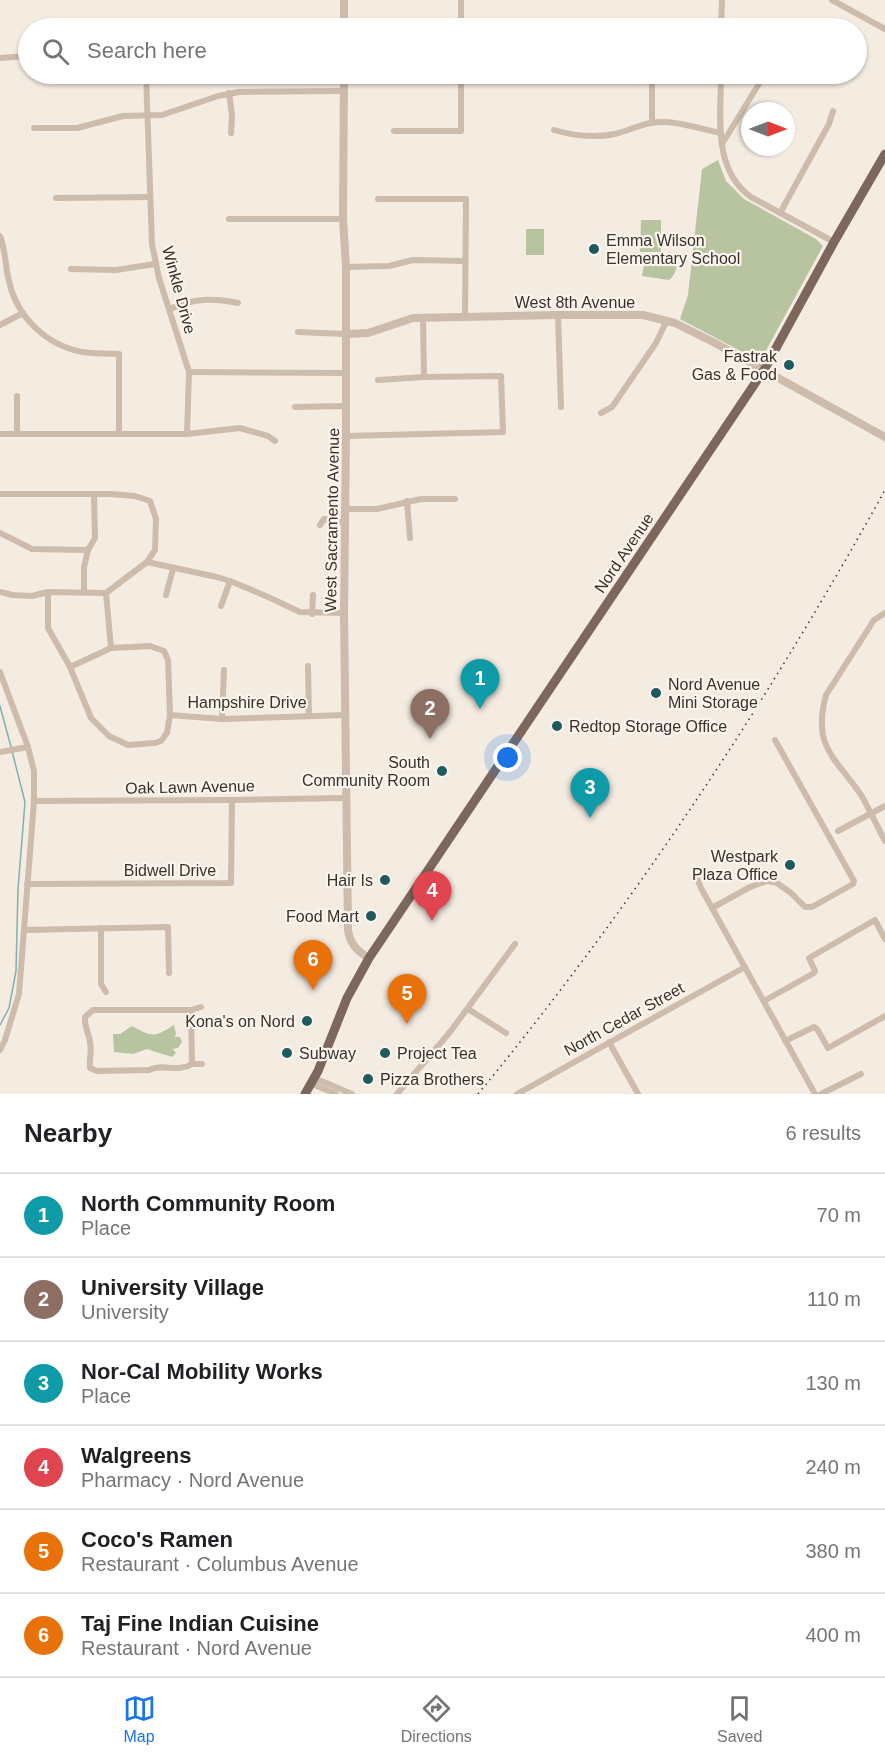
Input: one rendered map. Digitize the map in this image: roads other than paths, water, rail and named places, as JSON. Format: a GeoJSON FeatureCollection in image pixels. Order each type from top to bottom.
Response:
{"type":"FeatureCollection","features":[{"type":"Feature","properties":{"kind":"main road","name":"Nord Avenue"},"geometry":{"type":"LineString","coordinates":[[305,1094],[339,1002],[361,964],[369,958],[764,370],[885,154]]}},
{"type":"Feature","properties":{"kind":"street"},"geometry":{"type":"LineString","coordinates":[[344,0],[344,18]]}},
{"type":"Feature","properties":{"kind":"street"},"geometry":{"type":"LineString","coordinates":[[461,0],[461,18]]}},
{"type":"Feature","properties":{"kind":"street"},"geometry":{"type":"LineString","coordinates":[[722,0],[722,18]]}},
{"type":"Feature","properties":{"kind":"street"},"geometry":{"type":"LineString","coordinates":[[832,0],[865,18]]}},
{"type":"Feature","properties":{"kind":"street"},"geometry":{"type":"LineString","coordinates":[[867,19],[885,29]]}},
{"type":"Feature","properties":{"kind":"street"},"geometry":{"type":"LineString","coordinates":[[0,58],[18,57]]}},
{"type":"Feature","properties":{"kind":"street","name":"Winkle Drive"},"geometry":{"type":"LineString","coordinates":[[146,84],[152,244],[155,264],[189,372],[187,434]]}},
{"type":"Feature","properties":{"kind":"street","name":"West Sacramento Avenue"},"geometry":{"type":"LineString","coordinates":[[344,84],[343,219],[346,267],[344,614],[349,936],[361,954],[369,958]]}},
{"type":"Feature","properties":{"kind":"street"},"geometry":{"type":"LineString","coordinates":[[394,131],[461,131],[461,84]]}},
{"type":"Feature","properties":{"kind":"street"},"geometry":{"type":"LineString","coordinates":[[652,84],[652,123]]}},
{"type":"Feature","properties":{"kind":"street"},"geometry":{"type":"LineString","coordinates":[[721,84],[722,144],[727,168],[739,188],[751,197],[834,242]]}},
{"type":"Feature","properties":{"kind":"street"},"geometry":{"type":"LineString","coordinates":[[722,144],[759,84]]}},
{"type":"Feature","properties":{"kind":"street"},"geometry":{"type":"LineString","coordinates":[[34,128],[77,128],[113,118],[171,113],[229,93],[344,91]]}},
{"type":"Feature","properties":{"kind":"street"},"geometry":{"type":"LineString","coordinates":[[229,93],[231,133]]}},
{"type":"Feature","properties":{"kind":"street"},"geometry":{"type":"LineString","coordinates":[[780,213],[829,124],[833,111]]}},
{"type":"Feature","properties":{"kind":"street"},"geometry":{"type":"LineString","coordinates":[[554,130],[572,135],[614,134],[652,123],[673,123],[721,134]]}},
{"type":"Feature","properties":{"kind":"street"},"geometry":{"type":"LineString","coordinates":[[56,198],[150,197]]}},
{"type":"Feature","properties":{"kind":"street"},"geometry":{"type":"LineString","coordinates":[[378,199],[466,199],[465,316]]}},
{"type":"Feature","properties":{"kind":"street"},"geometry":{"type":"LineString","coordinates":[[229,219],[343,219]]}},
{"type":"Feature","properties":{"kind":"street"},"geometry":{"type":"LineString","coordinates":[[0,236],[11,289],[23,313],[37,329],[58,344],[83,352],[119,354],[119,433]]}},
{"type":"Feature","properties":{"kind":"street"},"geometry":{"type":"LineString","coordinates":[[346,267],[390,266],[413,260],[465,261]]}},
{"type":"Feature","properties":{"kind":"street"},"geometry":{"type":"LineString","coordinates":[[70,269],[116,270],[155,264]]}},
{"type":"Feature","properties":{"kind":"street"},"geometry":{"type":"LineString","coordinates":[[170,309],[184,302],[200,300],[238,303]]}},
{"type":"Feature","properties":{"kind":"street"},"geometry":{"type":"LineString","coordinates":[[0,325],[23,313]]}},
{"type":"Feature","properties":{"kind":"street"},"geometry":{"type":"LineString","coordinates":[[558,315],[561,407]]}},
{"type":"Feature","properties":{"kind":"street","name":"West 8th Avenue"},"geometry":{"type":"LineString","coordinates":[[345,334],[368,333],[413,318],[643,315],[667,320],[715,343],[885,437]]}},
{"type":"Feature","properties":{"kind":"street"},"geometry":{"type":"LineString","coordinates":[[423,318],[424,377]]}},
{"type":"Feature","properties":{"kind":"street"},"geometry":{"type":"LineString","coordinates":[[601,413],[612,407],[656,343],[667,320]]}},
{"type":"Feature","properties":{"kind":"street"},"geometry":{"type":"LineString","coordinates":[[298,332],[345,334]]}},
{"type":"Feature","properties":{"kind":"street"},"geometry":{"type":"LineString","coordinates":[[189,372],[346,373]]}},
{"type":"Feature","properties":{"kind":"street"},"geometry":{"type":"LineString","coordinates":[[346,436],[503,432],[501,376],[378,380]]}},
{"type":"Feature","properties":{"kind":"street"},"geometry":{"type":"LineString","coordinates":[[17,396],[17,434]]}},
{"type":"Feature","properties":{"kind":"street"},"geometry":{"type":"LineString","coordinates":[[295,407],[346,406]]}},
{"type":"Feature","properties":{"kind":"street"},"geometry":{"type":"LineString","coordinates":[[0,434],[187,434],[240,428],[268,436],[275,441]]}},
{"type":"Feature","properties":{"kind":"street"},"geometry":{"type":"LineString","coordinates":[[0,494],[135,496],[150,501],[156,519],[155,550],[147,562],[106,593],[48,592],[32,596],[12,596],[0,592]]}},
{"type":"Feature","properties":{"kind":"street"},"geometry":{"type":"LineString","coordinates":[[84,592],[84,567],[94,538],[94,495]]}},
{"type":"Feature","properties":{"kind":"street"},"geometry":{"type":"LineString","coordinates":[[346,509],[377,509],[421,499],[455,499]]}},
{"type":"Feature","properties":{"kind":"street"},"geometry":{"type":"LineString","coordinates":[[407,501],[410,538]]}},
{"type":"Feature","properties":{"kind":"street"},"geometry":{"type":"LineString","coordinates":[[320,525],[324,519],[346,523]]}},
{"type":"Feature","properties":{"kind":"street"},"geometry":{"type":"LineString","coordinates":[[0,533],[32,549],[88,550]]}},
{"type":"Feature","properties":{"kind":"street"},"geometry":{"type":"LineString","coordinates":[[147,562],[217,576],[300,612],[344,614]]}},
{"type":"Feature","properties":{"kind":"street"},"geometry":{"type":"LineString","coordinates":[[166,595],[173,569]]}},
{"type":"Feature","properties":{"kind":"street"},"geometry":{"type":"LineString","coordinates":[[221,606],[230,581]]}},
{"type":"Feature","properties":{"kind":"street"},"geometry":{"type":"LineString","coordinates":[[48,592],[48,628],[70,667],[91,718],[109,736],[128,745],[161,741],[167,734],[170,715]]}},
{"type":"Feature","properties":{"kind":"street"},"geometry":{"type":"LineString","coordinates":[[106,593],[111,648]]}},
{"type":"Feature","properties":{"kind":"street"},"geometry":{"type":"LineString","coordinates":[[312,614],[313,595]]}},
{"type":"Feature","properties":{"kind":"street"},"geometry":{"type":"LineString","coordinates":[[885,613],[874,620],[854,650],[826,695],[822,709],[822,724],[828,750],[860,795],[885,841]]}},
{"type":"Feature","properties":{"kind":"street","name":"Hampshire Drive"},"geometry":{"type":"LineString","coordinates":[[70,667],[111,648],[150,646],[164,651],[168,660],[170,715],[222,719],[345,715]]}},
{"type":"Feature","properties":{"kind":"street"},"geometry":{"type":"LineString","coordinates":[[308,666],[309,716]]}},
{"type":"Feature","properties":{"kind":"street"},"geometry":{"type":"LineString","coordinates":[[222,719],[224,670]]}},
{"type":"Feature","properties":{"kind":"street"},"geometry":{"type":"LineString","coordinates":[[0,672],[28,747],[34,771],[34,801],[19,994],[0,1050]]}},
{"type":"Feature","properties":{"kind":"street"},"geometry":{"type":"LineString","coordinates":[[712,908],[766,881],[777,883],[807,907],[812,907],[853,884],[854,879],[775,740]]}},
{"type":"Feature","properties":{"kind":"street"},"geometry":{"type":"LineString","coordinates":[[0,752],[28,747]]}},
{"type":"Feature","properties":{"kind":"street","name":"Oak Lawn Avenue"},"geometry":{"type":"LineString","coordinates":[[34,801],[232,801],[347,798]]}},
{"type":"Feature","properties":{"kind":"street","name":"Bidwell Drive"},"geometry":{"type":"LineString","coordinates":[[27,884],[231,883],[232,801]]}},
{"type":"Feature","properties":{"kind":"street"},"geometry":{"type":"LineString","coordinates":[[838,831],[885,806]]}},
{"type":"Feature","properties":{"kind":"street"},"geometry":{"type":"LineString","coordinates":[[697,878],[815,1094]]}},
{"type":"Feature","properties":{"kind":"street"},"geometry":{"type":"LineString","coordinates":[[764,1001],[814,973],[809,958],[875,920],[885,939]]}},
{"type":"Feature","properties":{"kind":"street"},"geometry":{"type":"LineString","coordinates":[[24,930],[168,927],[169,973]]}},
{"type":"Feature","properties":{"kind":"street"},"geometry":{"type":"LineString","coordinates":[[101,928],[101,984],[106,992]]}},
{"type":"Feature","properties":{"kind":"street"},"geometry":{"type":"LineString","coordinates":[[398,1094],[468,1009],[515,944]]}},
{"type":"Feature","properties":{"kind":"street","name":"North Cedar Street"},"geometry":{"type":"LineString","coordinates":[[517,1094],[745,967]]}},
{"type":"Feature","properties":{"kind":"street"},"geometry":{"type":"LineString","coordinates":[[201,1007],[191,1010],[93,1010],[85,1017],[84,1023],[91,1046],[90,1068],[97,1071],[148,1070],[153,1067],[182,1069],[192,1064],[202,1064]]}},
{"type":"Feature","properties":{"kind":"street"},"geometry":{"type":"LineString","coordinates":[[468,1009],[506,1033]]}},
{"type":"Feature","properties":{"kind":"street"},"geometry":{"type":"LineString","coordinates":[[191,1010],[192,1064]]}},
{"type":"Feature","properties":{"kind":"street"},"geometry":{"type":"LineString","coordinates":[[785,1041],[814,1027],[828,1048],[885,1016]]}},
{"type":"Feature","properties":{"kind":"street"},"geometry":{"type":"LineString","coordinates":[[609,1042],[638,1094]]}},
{"type":"Feature","properties":{"kind":"street"},"geometry":{"type":"LineString","coordinates":[[821,1094],[861,1074]]}},
{"type":"Feature","properties":{"kind":"street"},"geometry":{"type":"LineString","coordinates":[[312,1080],[317,1086],[336,1094]]}},
{"type":"Feature","properties":{"kind":"street"},"geometry":{"type":"LineString","coordinates":[[312,1080],[319,1080],[352,1094]]}},
{"type":"Feature","properties":{"kind":"waterway"},"geometry":{"type":"LineString","coordinates":[[0,706],[11,747]]}},
{"type":"Feature","properties":{"kind":"waterway"},"geometry":{"type":"LineString","coordinates":[[0,1025],[9,1008],[16,971],[18,889],[25,802],[12,751]]}},
{"type":"Feature","properties":{"kind":"railway"},"geometry":{"type":"LineString","coordinates":[[478,1094],[590,950],[695,801],[793,648],[885,490]]}},
{"type":"Feature","properties":{"kind":"place","name":"Emma Wilson Elementary School"},"geometry":{"type":"Point","coordinates":[594,249]}},
{"type":"Feature","properties":{"kind":"place","name":"Fastrak Gas & Food"},"geometry":{"type":"Point","coordinates":[789,365]}},
{"type":"Feature","properties":{"kind":"place","name":"Nord Avenue Mini Storage"},"geometry":{"type":"Point","coordinates":[656,693]}},
{"type":"Feature","properties":{"kind":"place","name":"North Community Room"},"geometry":{"type":"Point","coordinates":[480,709]}},
{"type":"Feature","properties":{"kind":"place","name":"Redtop Storage Office"},"geometry":{"type":"Point","coordinates":[557,726]}},
{"type":"Feature","properties":{"kind":"place","name":"University Village"},"geometry":{"type":"Point","coordinates":[430,739]}},
{"type":"Feature","properties":{"kind":"place","name":"South Community Room"},"geometry":{"type":"Point","coordinates":[442,771]}},
{"type":"Feature","properties":{"kind":"place","name":"Nor-Cal Mobility Works"},"geometry":{"type":"Point","coordinates":[590,818]}},
{"type":"Feature","properties":{"kind":"place","name":"Westpark Plaza Office"},"geometry":{"type":"Point","coordinates":[790,865]}},
{"type":"Feature","properties":{"kind":"place","name":"Hair Is"},"geometry":{"type":"Point","coordinates":[385,880]}},
{"type":"Feature","properties":{"kind":"place","name":"Food Mart"},"geometry":{"type":"Point","coordinates":[371,916]}},
{"type":"Feature","properties":{"kind":"place","name":"Walgreens"},"geometry":{"type":"Point","coordinates":[432,921]}},
{"type":"Feature","properties":{"kind":"place","name":"Taj Fine Indian Cuisine"},"geometry":{"type":"Point","coordinates":[313,990]}},
{"type":"Feature","properties":{"kind":"place","name":"Kona's on Nord"},"geometry":{"type":"Point","coordinates":[307,1021]}},
{"type":"Feature","properties":{"kind":"place","name":"Coco's Ramen"},"geometry":{"type":"Point","coordinates":[407,1024]}},
{"type":"Feature","properties":{"kind":"place","name":"Subway"},"geometry":{"type":"Point","coordinates":[287,1053]}},
{"type":"Feature","properties":{"kind":"place","name":"Project Tea"},"geometry":{"type":"Point","coordinates":[385,1053]}},
{"type":"Feature","properties":{"kind":"place","name":"Pizza Brothers"},"geometry":{"type":"Point","coordinates":[368,1079]}}]}
